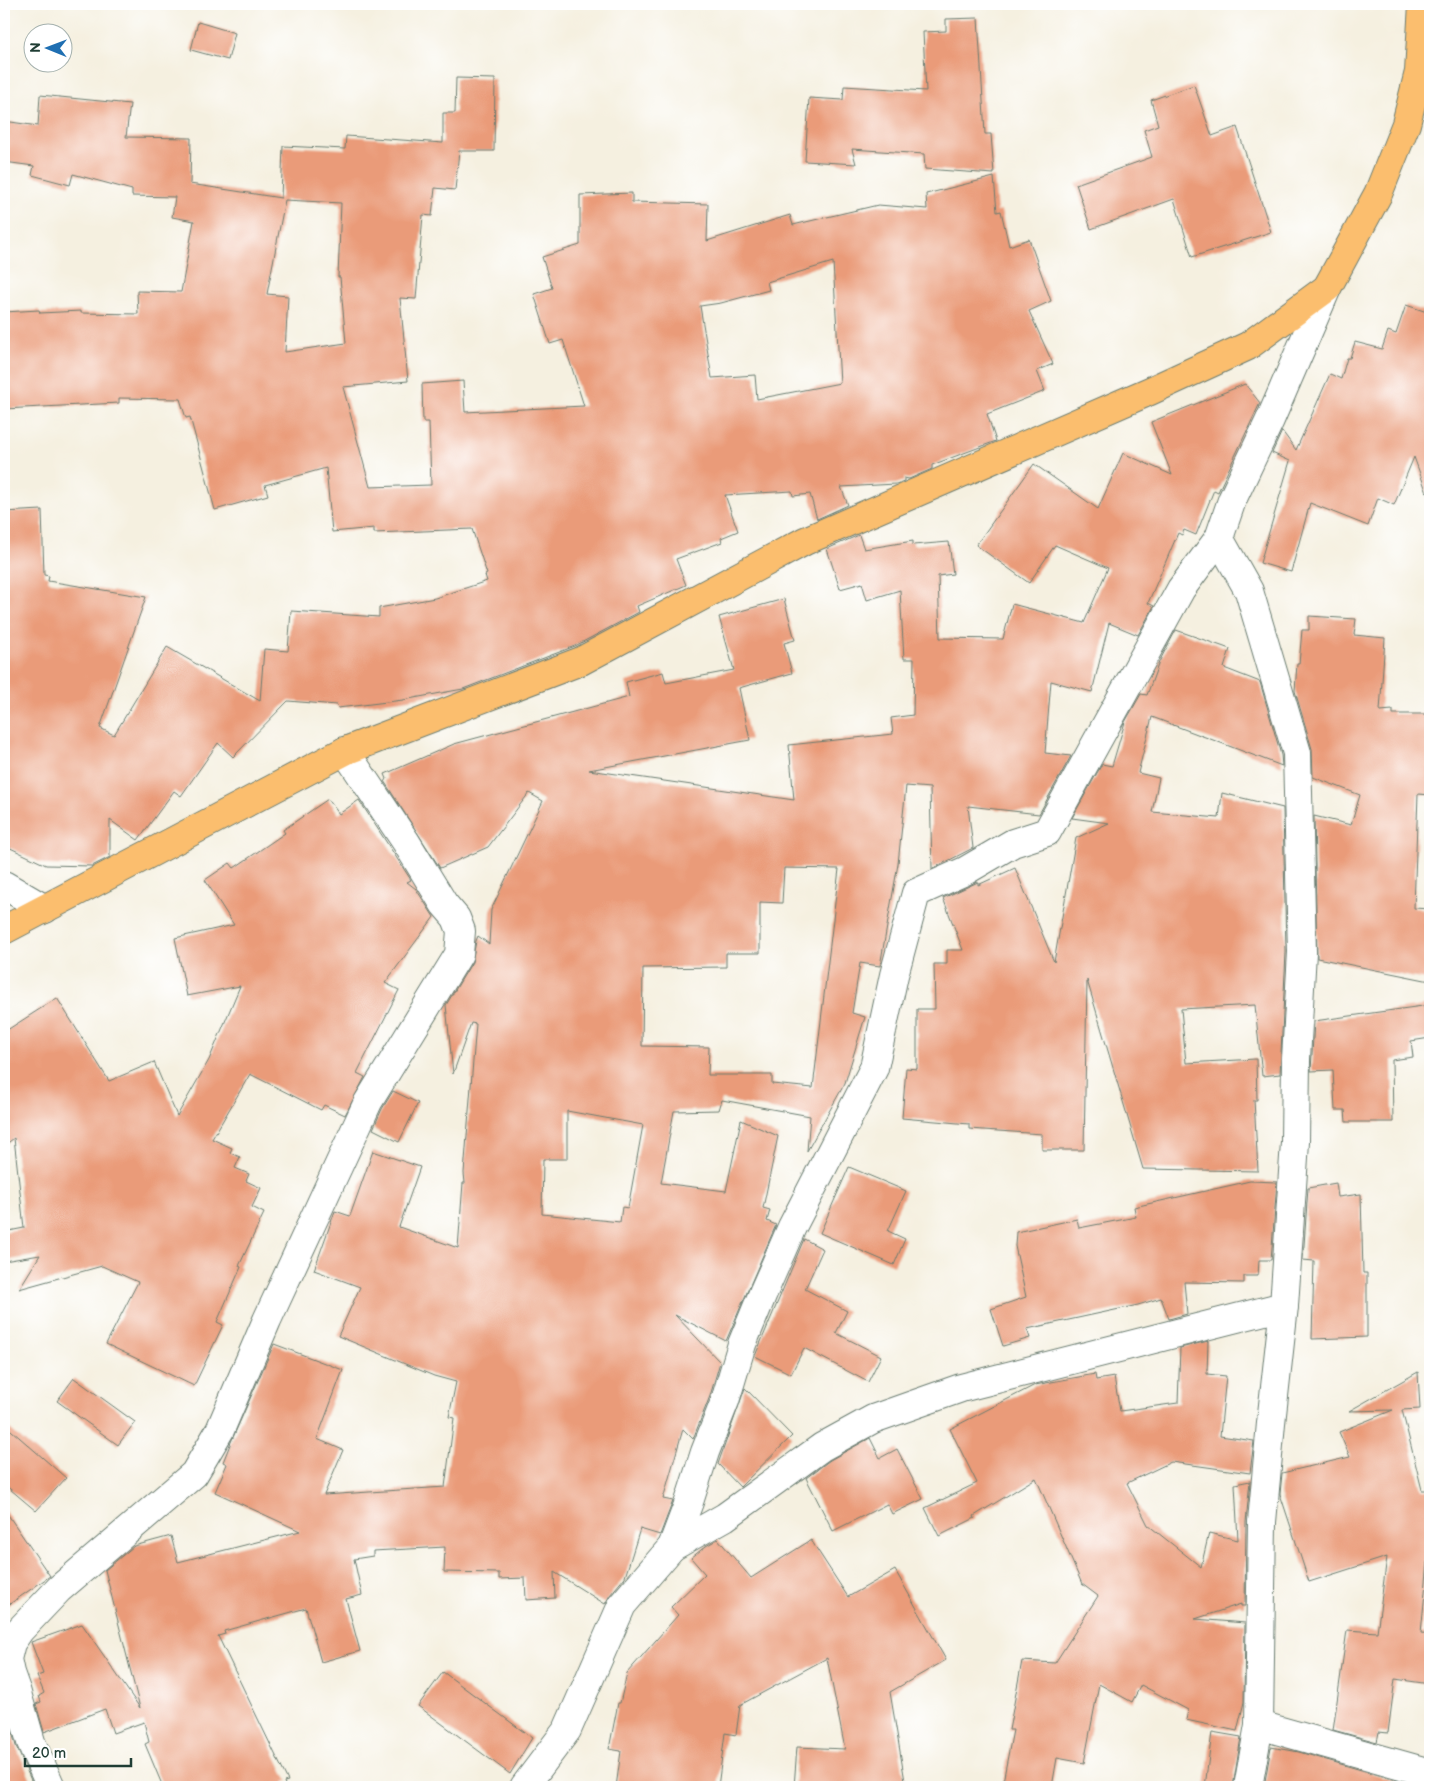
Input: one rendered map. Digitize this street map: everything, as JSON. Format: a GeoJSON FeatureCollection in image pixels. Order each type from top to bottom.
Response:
{"type":"FeatureCollection","features":[{"type":"Feature","properties":{"kind":"main road"},"geometry":{"type":"LineString","coordinates":[[4,930],[345,751],[581,661],[805,541],[1150,391],[1248,346],[1327,288],[1378,194],[1406,124],[1419,72],[1423,4]]}},
{"type":"Feature","properties":{"kind":"street"},"geometry":{"type":"LineString","coordinates":[[672,1547],[725,1401],[742,1344],[763,1293],[792,1227],[874,1068],[896,966],[916,893],[965,871],[1014,843],[1047,832],[1181,589],[1219,538],[1232,500],[1270,420],[1327,288]]}},
{"type":"Feature","properties":{"kind":"street"},"geometry":{"type":"LineString","coordinates":[[1219,538],[1249,591],[1297,753],[1302,952],[1296,1059],[1295,1142],[1284,1306],[1262,1522],[1259,1725],[1248,1787]]}},
{"type":"Feature","properties":{"kind":"street"},"geometry":{"type":"LineString","coordinates":[[51,1787],[31,1742],[10,1673],[7,1659],[11,1644],[20,1630],[59,1589],[194,1474],[220,1430],[267,1320],[368,1102],[459,954],[461,931],[456,918],[444,904],[406,842],[345,751]]}},
{"type":"Feature","properties":{"kind":"street"},"geometry":{"type":"LineString","coordinates":[[4,885],[45,909]]}},
{"type":"Feature","properties":{"kind":"street"},"geometry":{"type":"LineString","coordinates":[[524,1787],[567,1730],[622,1605],[672,1547],[725,1517],[822,1447],[873,1419],[961,1388],[1284,1306]]}},
{"type":"Feature","properties":{"kind":"street"},"geometry":{"type":"LineString","coordinates":[[1259,1725],[1430,1773]]}},
{"type":"Feature","properties":{"kind":"building"},"geometry":{"type":"Polygon","coordinates":[[[978,18],[985,134],[991,134],[994,174],[925,169],[924,154],[852,149],[856,164],[805,161],[809,98],[843,100],[844,86],[926,91],[923,32],[946,31],[946,19],[978,18]]]}},
{"type":"Feature","properties":{"kind":"building"},"geometry":{"type":"Polygon","coordinates":[[[198,22],[235,33],[228,60],[191,50],[198,22]]]}},
{"type":"Feature","properties":{"kind":"building"},"geometry":{"type":"Polygon","coordinates":[[[456,78],[495,79],[494,151],[459,151],[455,190],[435,188],[432,216],[423,215],[416,299],[400,298],[408,381],[343,387],[370,487],[431,485],[429,422],[423,422],[422,384],[463,381],[465,412],[584,406],[563,340],[550,344],[534,294],[552,288],[542,257],[580,245],[580,195],[632,193],[632,202],[708,204],[707,241],[790,215],[793,225],[878,205],[927,209],[926,194],[994,177],[997,212],[1001,211],[1009,246],[1029,239],[1051,301],[1029,311],[1053,364],[1037,371],[1045,391],[987,414],[996,441],[932,465],[932,469],[909,479],[904,478],[904,481],[896,484],[841,487],[848,505],[817,519],[810,494],[793,496],[792,491],[725,495],[738,531],[721,538],[722,542],[676,559],[686,585],[637,606],[639,612],[575,646],[463,689],[403,700],[338,708],[337,705],[288,701],[233,757],[218,743],[181,796],[174,791],[138,840],[110,820],[110,857],[92,866],[46,865],[4,845],[4,512],[42,510],[44,575],[49,576],[48,581],[146,597],[100,728],[114,735],[167,647],[260,701],[264,649],[288,651],[291,611],[379,617],[379,608],[435,598],[487,581],[485,575],[487,574],[472,529],[374,533],[374,528],[332,532],[326,468],[265,485],[268,495],[215,510],[190,417],[186,418],[180,399],[119,398],[119,403],[4,409],[4,312],[39,310],[40,313],[81,311],[81,313],[138,314],[137,291],[181,292],[194,221],[172,217],[175,197],[132,196],[132,190],[73,174],[70,185],[32,175],[34,166],[4,162],[4,121],[38,126],[40,95],[130,104],[126,137],[191,138],[190,184],[281,198],[283,146],[345,149],[346,136],[443,143],[443,113],[455,113],[456,78]],[[285,200],[267,294],[288,296],[285,352],[346,343],[340,277],[338,277],[341,203],[285,200]],[[833,262],[767,282],[769,290],[721,303],[700,306],[712,378],[755,375],[757,399],[840,383],[833,262]]]}},
{"type":"Feature","properties":{"kind":"building"},"geometry":{"type":"Polygon","coordinates":[[[1194,85],[1212,136],[1237,127],[1271,232],[1192,257],[1174,199],[1091,229],[1076,184],[1152,157],[1144,130],[1158,125],[1151,100],[1194,85]]]}},
{"type":"Feature","properties":{"kind":"building"},"geometry":{"type":"Polygon","coordinates":[[[1406,305],[1430,313],[1430,493],[1427,493],[1414,457],[1394,505],[1378,498],[1368,526],[1310,503],[1291,572],[1260,563],[1290,461],[1272,453],[1282,431],[1296,450],[1330,374],[1341,379],[1347,358],[1350,358],[1355,342],[1382,349],[1388,331],[1396,334],[1406,305]]]}},
{"type":"Feature","properties":{"kind":"building"},"geometry":{"type":"Polygon","coordinates":[[[1245,384],[1260,403],[1218,492],[1214,490],[1196,535],[1184,530],[1182,535],[1178,533],[1148,603],[1154,606],[1138,635],[1109,623],[1092,692],[1051,681],[1045,753],[1071,756],[1039,814],[968,806],[973,848],[932,869],[930,788],[906,786],[898,864],[880,966],[860,963],[852,1013],[865,1017],[845,1083],[807,1151],[810,1116],[722,1100],[719,1110],[674,1111],[661,1183],[726,1191],[741,1120],[778,1136],[763,1208],[770,1210],[767,1221],[776,1225],[726,1341],[675,1315],[720,1362],[710,1396],[693,1439],[683,1429],[663,1499],[673,1501],[660,1535],[640,1529],[625,1577],[605,1604],[554,1572],[555,1598],[526,1600],[525,1578],[499,1579],[499,1573],[444,1572],[445,1547],[373,1551],[373,1556],[354,1559],[362,1595],[346,1599],[360,1651],[321,1662],[306,1608],[224,1631],[225,1634],[218,1636],[288,1781],[284,1782],[286,1787],[163,1787],[145,1744],[149,1742],[144,1722],[113,1733],[105,1709],[44,1732],[36,1704],[41,1702],[39,1696],[44,1693],[37,1676],[43,1674],[31,1642],[82,1624],[140,1708],[105,1570],[134,1546],[171,1536],[178,1562],[300,1531],[215,1492],[227,1464],[223,1462],[274,1344],[343,1370],[317,1439],[343,1450],[324,1495],[445,1487],[454,1418],[449,1417],[456,1382],[434,1376],[338,1336],[360,1287],[314,1270],[335,1211],[350,1216],[373,1151],[420,1167],[399,1227],[458,1248],[463,1183],[465,1183],[464,1173],[476,1024],[471,1023],[453,1074],[446,1005],[472,962],[478,936],[489,944],[491,910],[543,801],[529,793],[488,847],[440,868],[384,781],[387,779],[385,774],[454,744],[629,697],[626,682],[663,672],[666,683],[734,670],[719,617],[784,599],[795,640],[784,643],[792,673],[739,688],[750,740],[589,770],[794,800],[789,745],[893,734],[891,718],[913,715],[914,659],[904,659],[900,590],[867,600],[862,583],[840,589],[827,549],[859,535],[864,549],[913,541],[913,545],[949,542],[953,574],[938,576],[940,638],[1003,639],[1012,604],[1084,623],[1108,568],[1055,545],[1029,583],[976,545],[1034,464],[1098,509],[1123,453],[1172,475],[1151,422],[1245,384]],[[784,868],[782,903],[760,902],[760,953],[726,953],[726,967],[643,968],[642,1046],[709,1047],[708,1075],[772,1075],[772,1084],[813,1088],[839,869],[784,868]],[[567,1111],[567,1159],[543,1159],[542,1214],[620,1222],[622,1207],[628,1208],[643,1125],[567,1111]]]}},
{"type":"Feature","properties":{"kind":"building"},"geometry":{"type":"Polygon","coordinates":[[[1309,616],[1356,619],[1354,635],[1385,638],[1380,711],[1393,710],[1393,714],[1430,714],[1430,795],[1418,794],[1414,908],[1430,909],[1430,981],[1317,958],[1314,816],[1351,825],[1360,795],[1313,777],[1312,749],[1295,691],[1302,630],[1309,630],[1309,616]]]}},
{"type":"Feature","properties":{"kind":"building"},"geometry":{"type":"Polygon","coordinates":[[[1176,630],[1230,649],[1224,668],[1260,682],[1281,755],[1282,766],[1152,717],[1138,773],[1159,778],[1152,812],[1219,818],[1222,793],[1283,808],[1286,952],[1280,1074],[1262,1076],[1255,1005],[1181,1009],[1186,1063],[1256,1059],[1257,1100],[1254,1100],[1258,1171],[1143,1169],[1087,980],[1084,1150],[1042,1150],[1042,1134],[969,1129],[969,1124],[902,1118],[906,1068],[917,1069],[917,1009],[935,1009],[934,964],[947,964],[947,950],[963,950],[943,898],[1015,868],[1054,962],[1076,838],[1109,823],[1072,818],[1102,764],[1112,766],[1125,722],[1141,694],[1147,695],[1159,662],[1176,630]]]}},
{"type":"Feature","properties":{"kind":"building"},"geometry":{"type":"Polygon","coordinates":[[[328,799],[339,814],[359,800],[411,880],[407,882],[416,889],[434,917],[385,983],[399,990],[357,1073],[365,1077],[345,1115],[324,1105],[321,1110],[250,1074],[212,1139],[232,1148],[230,1153],[240,1157],[235,1168],[249,1174],[246,1181],[261,1188],[252,1207],[264,1213],[239,1266],[241,1267],[217,1322],[223,1325],[194,1386],[106,1344],[138,1282],[102,1266],[19,1289],[40,1255],[4,1261],[4,1232],[24,1228],[14,1138],[4,1146],[4,1032],[57,998],[109,1081],[154,1062],[177,1116],[209,1060],[240,986],[187,996],[175,938],[234,925],[205,880],[230,863],[234,868],[285,833],[283,830],[328,799]]]}},
{"type":"Feature","properties":{"kind":"building"},"geometry":{"type":"Polygon","coordinates":[[[1430,1005],[1430,1038],[1411,1041],[1413,1057],[1392,1060],[1393,1122],[1346,1122],[1345,1110],[1335,1110],[1333,1070],[1311,1071],[1314,1021],[1430,1005]]]}},
{"type":"Feature","properties":{"kind":"building"},"geometry":{"type":"Polygon","coordinates":[[[393,1091],[418,1103],[399,1142],[373,1129],[393,1091]]]}},
{"type":"Feature","properties":{"kind":"building"},"geometry":{"type":"Polygon","coordinates":[[[849,1167],[906,1191],[888,1231],[905,1239],[894,1265],[820,1233],[849,1167]]]}},
{"type":"Feature","properties":{"kind":"building"},"geometry":{"type":"Polygon","coordinates":[[[1250,1181],[1277,1182],[1271,1260],[1259,1260],[1258,1276],[1244,1276],[1244,1283],[1184,1282],[1187,1314],[1169,1319],[1161,1298],[1138,1305],[1027,1329],[1030,1338],[1003,1346],[991,1309],[1026,1297],[1015,1246],[1016,1232],[1077,1219],[1079,1228],[1136,1217],[1134,1207],[1250,1181]]]}},
{"type":"Feature","properties":{"kind":"building"},"geometry":{"type":"Polygon","coordinates":[[[1336,1183],[1338,1197],[1361,1194],[1363,1273],[1367,1273],[1367,1337],[1312,1339],[1314,1261],[1303,1260],[1308,1188],[1336,1183]]]}},
{"type":"Feature","properties":{"kind":"building"},"geometry":{"type":"Polygon","coordinates":[[[804,1239],[823,1249],[805,1289],[847,1311],[836,1333],[881,1356],[868,1382],[804,1348],[791,1374],[755,1356],[804,1239]]]}},
{"type":"Feature","properties":{"kind":"building"},"geometry":{"type":"Polygon","coordinates":[[[1208,1341],[1207,1374],[1226,1376],[1220,1436],[1254,1441],[1250,1473],[1171,1462],[1127,1483],[1148,1525],[1201,1567],[1209,1533],[1238,1540],[1235,1484],[1250,1481],[1246,1522],[1245,1606],[1241,1606],[1241,1604],[1195,1619],[1245,1623],[1244,1702],[1237,1731],[1186,1720],[1188,1710],[1141,1685],[1132,1702],[1099,1684],[1084,1763],[1057,1758],[1052,1787],[1002,1787],[1013,1730],[1009,1730],[1022,1661],[1055,1663],[1098,1596],[1082,1584],[1036,1478],[974,1516],[975,1518],[939,1536],[925,1508],[977,1483],[950,1429],[1035,1385],[1095,1374],[1096,1380],[1114,1377],[1120,1411],[1178,1403],[1180,1348],[1208,1341]]]}},
{"type":"Feature","properties":{"kind":"building"},"geometry":{"type":"Polygon","coordinates":[[[1418,1372],[1420,1409],[1402,1410],[1422,1490],[1430,1490],[1430,1541],[1421,1633],[1430,1634],[1430,1684],[1395,1679],[1388,1733],[1379,1732],[1377,1742],[1333,1730],[1347,1630],[1377,1632],[1387,1557],[1309,1582],[1280,1494],[1282,1473],[1350,1457],[1339,1432],[1393,1410],[1349,1411],[1418,1372]]]}},
{"type":"Feature","properties":{"kind":"building"},"geometry":{"type":"Polygon","coordinates":[[[74,1378],[135,1422],[118,1445],[57,1401],[74,1378]]]}},
{"type":"Feature","properties":{"kind":"building"},"geometry":{"type":"Polygon","coordinates":[[[745,1388],[792,1436],[740,1487],[718,1464],[745,1388]]]}},
{"type":"Feature","properties":{"kind":"building"},"geometry":{"type":"Polygon","coordinates":[[[4,1424],[66,1478],[36,1511],[4,1484],[4,1424]]]}},
{"type":"Feature","properties":{"kind":"building"},"geometry":{"type":"Polygon","coordinates":[[[870,1438],[880,1458],[897,1449],[923,1499],[892,1514],[887,1504],[833,1531],[806,1478],[830,1460],[870,1438]]]}},
{"type":"Feature","properties":{"kind":"building"},"geometry":{"type":"Polygon","coordinates":[[[4,1509],[50,1576],[4,1608],[4,1509]]]}},
{"type":"Feature","properties":{"kind":"building"},"geometry":{"type":"Polygon","coordinates":[[[718,1539],[751,1578],[811,1540],[848,1597],[895,1570],[946,1660],[890,1692],[906,1787],[794,1787],[797,1747],[845,1749],[827,1658],[740,1705],[736,1735],[725,1733],[718,1787],[616,1787],[621,1751],[609,1749],[618,1703],[620,1703],[627,1673],[678,1615],[671,1607],[705,1574],[691,1558],[718,1539]]]}},
{"type":"Feature","properties":{"kind":"building"},"geometry":{"type":"Polygon","coordinates":[[[443,1672],[532,1738],[510,1774],[418,1706],[443,1672]]]}},
{"type":"Feature","properties":{"kind":"building"},"geometry":{"type":"Polygon","coordinates":[[[4,1704],[16,1746],[34,1787],[4,1787],[4,1704]]]}},
{"type":"Feature","properties":{"kind":"building"},"geometry":{"type":"Polygon","coordinates":[[[1212,1732],[1241,1737],[1233,1787],[1205,1787],[1212,1732]]]}},
{"type":"Feature","properties":{"kind":"building"},"geometry":{"type":"Polygon","coordinates":[[[1271,1747],[1299,1752],[1403,1782],[1402,1787],[1264,1787],[1271,1747]]]}}]}
